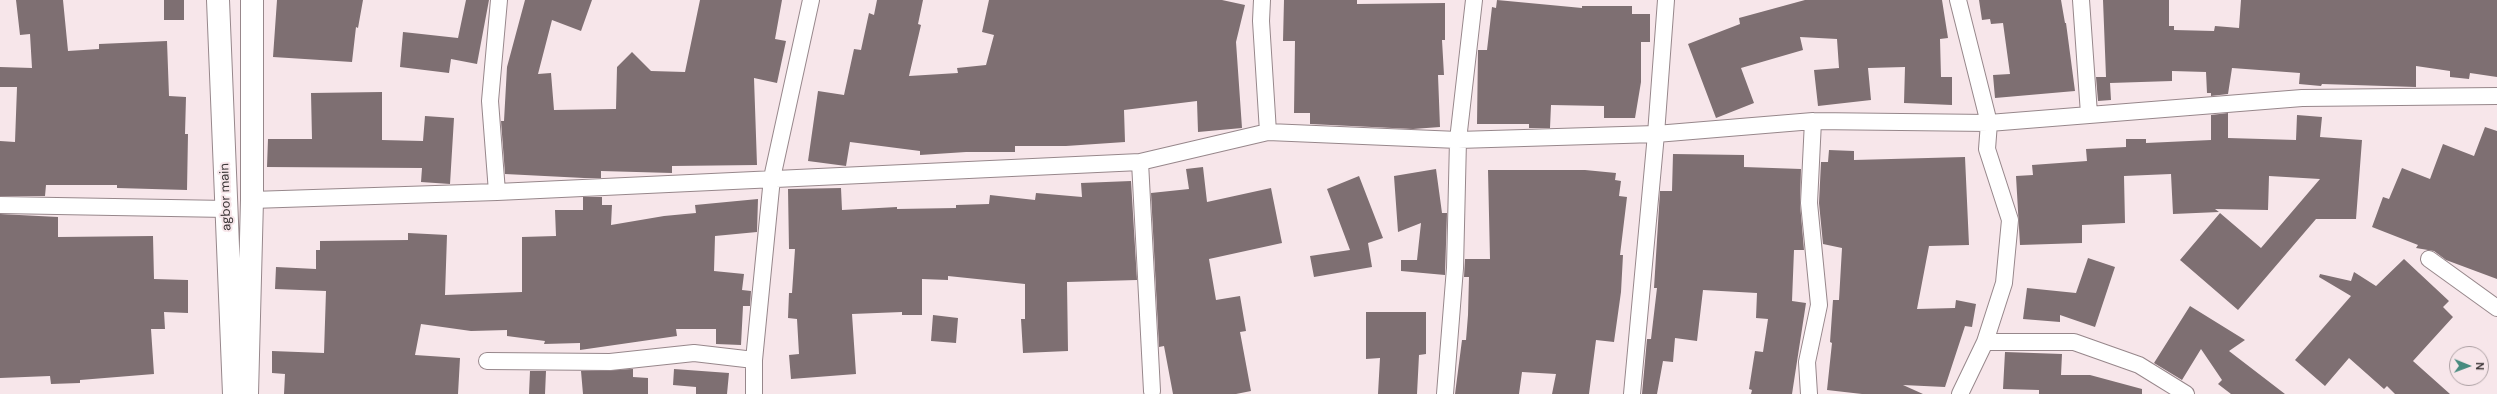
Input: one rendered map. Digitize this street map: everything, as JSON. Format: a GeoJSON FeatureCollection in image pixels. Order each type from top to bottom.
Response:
{"type":"FeatureCollection","features":[{"type":"Feature","properties":{"kind":"main road","name":"agbor main"},"geometry":{"type":"LineString","coordinates":[[218,0],[234,394]]}},
{"type":"Feature","properties":{"kind":"main road","name":"agbor main"},"geometry":{"type":"LineString","coordinates":[[248,394],[252,200],[252,0]]}},
{"type":"Feature","properties":{"kind":"street"},"geometry":{"type":"LineString","coordinates":[[496,192],[490,101],[499,0]]}},
{"type":"Feature","properties":{"kind":"street"},"geometry":{"type":"LineString","coordinates":[[754,394],[754,360],[772,178],[811,0]]}},
{"type":"Feature","properties":{"kind":"street"},"geometry":{"type":"LineString","coordinates":[[1262,0],[1261,21],[1268,132]]}},
{"type":"Feature","properties":{"kind":"street"},"geometry":{"type":"LineString","coordinates":[[1445,394],[1455,268],[1458,140],[1474,0]]}},
{"type":"Feature","properties":{"kind":"street"},"geometry":{"type":"LineString","coordinates":[[1632,394],[1656,134],[1666,0]]}},
{"type":"Feature","properties":{"kind":"street"},"geometry":{"type":"LineString","coordinates":[[1958,0],[1989,123],[1987,149],[2010,220],[2004,283],[1985,342],[1960,394]]}},
{"type":"Feature","properties":{"kind":"street"},"geometry":{"type":"LineString","coordinates":[[2081,0],[2089,114]]}},
{"type":"Feature","properties":{"kind":"street"},"geometry":{"type":"LineString","coordinates":[[252,200],[496,192],[1140,162],[1268,132],[1458,140],[1656,134],[1813,121],[1989,123],[2302,98],[2497,96]]}},
{"type":"Feature","properties":{"kind":"street"},"geometry":{"type":"LineString","coordinates":[[1809,394],[1807,362],[1819,305],[1809,203],[1813,121]]}},
{"type":"Feature","properties":{"kind":"street"},"geometry":{"type":"LineString","coordinates":[[1140,162],[1152,391]]}},
{"type":"Feature","properties":{"kind":"street"},"geometry":{"type":"LineString","coordinates":[[0,205],[227,209]]}},
{"type":"Feature","properties":{"kind":"street"},"geometry":{"type":"LineString","coordinates":[[2429,259],[2497,308]]}},
{"type":"Feature","properties":{"kind":"street"},"geometry":{"type":"LineString","coordinates":[[1985,342],[2074,342],[2139,366],[2186,394]]}},
{"type":"Feature","properties":{"kind":"street"},"geometry":{"type":"LineString","coordinates":[[487,361],[610,362],[694,353],[754,360]]}},
{"type":"Feature","properties":{"kind":"building"},"geometry":{"type":"Polygon","coordinates":[[[16,0],[63,0],[68,51],[99,49],[99,44],[167,41],[169,96],[186,97],[185,134],[188,134],[187,190],[117,188],[117,185],[46,185],[45,196],[0,196],[0,141],[15,142],[17,87],[0,87],[0,67],[32,68],[30,34],[20,35],[16,0]]]}},
{"type":"Feature","properties":{"kind":"building"},"geometry":{"type":"Polygon","coordinates":[[[164,0],[184,0],[184,20],[164,20],[164,0]]]}},
{"type":"Feature","properties":{"kind":"building"},"geometry":{"type":"Polygon","coordinates":[[[277,0],[363,0],[358,28],[356,27],[352,62],[273,57],[277,0]]]}},
{"type":"Feature","properties":{"kind":"building"},"geometry":{"type":"Polygon","coordinates":[[[466,0],[489,0],[477,64],[451,59],[449,73],[400,67],[403,32],[458,38],[466,0]]]}},
{"type":"Feature","properties":{"kind":"building"},"geometry":{"type":"Polygon","coordinates":[[[525,0],[592,0],[581,31],[552,20],[538,74],[551,73],[554,110],[616,109],[617,67],[632,52],[651,71],[685,72],[700,0],[782,0],[775,39],[786,41],[777,83],[754,78],[757,165],[672,166],[672,173],[601,171],[601,178],[505,174],[501,121],[504,121],[507,67],[525,0]]]}},
{"type":"Feature","properties":{"kind":"building"},"geometry":{"type":"Polygon","coordinates":[[[877,0],[923,0],[918,24],[921,25],[909,76],[958,73],[957,68],[986,65],[994,35],[982,32],[989,0],[1222,0],[1245,5],[1236,42],[1242,128],[1198,132],[1197,101],[1124,110],[1125,142],[1066,146],[1015,146],[1015,152],[966,152],[920,155],[920,151],[850,142],[846,166],[808,161],[818,91],[844,95],[854,49],[861,50],[869,13],[874,15],[877,0]]]}},
{"type":"Feature","properties":{"kind":"building"},"geometry":{"type":"Polygon","coordinates":[[[1284,0],[1357,0],[1357,4],[1445,3],[1445,40],[1442,40],[1444,75],[1438,75],[1440,127],[1413,129],[1310,124],[1310,113],[1294,113],[1295,41],[1283,41],[1284,0]]]}},
{"type":"Feature","properties":{"kind":"building"},"geometry":{"type":"Polygon","coordinates":[[[1497,0],[1582,8],[1582,6],[1632,6],[1632,14],[1650,14],[1650,42],[1641,42],[1641,82],[1635,118],[1604,118],[1604,106],[1551,105],[1550,128],[1529,128],[1529,124],[1477,124],[1478,50],[1487,50],[1492,7],[1496,8],[1497,0]]]}},
{"type":"Feature","properties":{"kind":"building"},"geometry":{"type":"Polygon","coordinates":[[[1805,0],[1942,0],[1948,38],[1940,39],[1941,77],[1952,77],[1952,105],[1904,103],[1905,67],[1868,68],[1871,100],[1818,106],[1814,70],[1839,68],[1837,39],[1800,37],[1803,50],[1741,68],[1754,103],[1716,118],[1688,44],[1740,24],[1739,18],[1805,0]]]}},
{"type":"Feature","properties":{"kind":"building"},"geometry":{"type":"Polygon","coordinates":[[[1979,0],[2061,0],[2066,23],[2075,91],[1995,98],[1993,75],[2010,74],[2003,23],[1991,24],[1990,19],[1982,20],[1979,0]]]}},
{"type":"Feature","properties":{"kind":"building"},"geometry":{"type":"Polygon","coordinates":[[[2103,0],[2169,0],[2169,26],[2174,26],[2174,30],[2214,31],[2215,26],[2239,28],[2241,0],[2497,0],[2497,77],[2470,73],[2469,79],[2450,77],[2450,71],[2416,66],[2416,87],[2322,84],[2321,86],[2299,84],[2300,73],[2232,68],[2228,94],[2211,96],[2211,93],[2207,93],[2206,72],[2172,71],[2172,81],[2110,83],[2111,100],[2098,101],[2096,77],[2106,77],[2103,0]]]}},
{"type":"Feature","properties":{"kind":"building"},"geometry":{"type":"Polygon","coordinates":[[[382,92],[382,140],[423,141],[425,116],[454,118],[450,184],[421,182],[422,168],[267,167],[268,139],[312,139],[311,93],[382,92]]]}},
{"type":"Feature","properties":{"kind":"building"},"geometry":{"type":"Polygon","coordinates":[[[2228,113],[2228,138],[2296,140],[2297,115],[2322,117],[2320,137],[2362,140],[2356,219],[2316,219],[2238,310],[2180,260],[2220,213],[2261,248],[2320,179],[2269,176],[2268,210],[2215,209],[2219,212],[2173,214],[2171,174],[2124,176],[2125,223],[2082,225],[2082,243],[2020,245],[2016,176],[2033,175],[2032,165],[2087,161],[2086,149],[2126,147],[2126,139],[2146,139],[2146,143],[2211,140],[2211,115],[2228,113]]]}},
{"type":"Feature","properties":{"kind":"building"},"geometry":{"type":"Polygon","coordinates":[[[2485,127],[2497,131],[2497,279],[2446,260],[2434,251],[2416,248],[2418,245],[2372,227],[2383,197],[2389,199],[2402,168],[2430,179],[2443,144],[2474,156],[2485,127]]]}},
{"type":"Feature","properties":{"kind":"building"},"geometry":{"type":"Polygon","coordinates":[[[1829,150],[1854,151],[1854,160],[1965,157],[1969,245],[1929,246],[1917,309],[1955,308],[1956,300],[1976,304],[1972,327],[1965,326],[1945,387],[1903,385],[1923,394],[1862,394],[1827,390],[1832,343],[1830,342],[1833,300],[1839,300],[1842,248],[1823,244],[1819,203],[1821,162],[1828,162],[1829,150]]]}},
{"type":"Feature","properties":{"kind":"building"},"geometry":{"type":"Polygon","coordinates":[[[1673,154],[1744,155],[1744,167],[1801,169],[1800,204],[1804,250],[1794,250],[1792,301],[1806,303],[1792,394],[1751,394],[1752,390],[1749,389],[1755,351],[1763,352],[1768,319],[1756,318],[1757,293],[1703,290],[1697,341],[1675,338],[1673,362],[1663,361],[1657,394],[1642,394],[1647,339],[1651,339],[1657,288],[1654,288],[1660,191],[1672,191],[1673,154]]]}},
{"type":"Feature","properties":{"kind":"building"},"geometry":{"type":"Polygon","coordinates":[[[1203,167],[1207,202],[1271,188],[1282,243],[1209,259],[1216,300],[1240,296],[1246,331],[1240,332],[1251,391],[1236,394],[1173,394],[1164,346],[1159,347],[1151,193],[1189,189],[1186,169],[1203,167]]]}},
{"type":"Feature","properties":{"kind":"building"},"geometry":{"type":"Polygon","coordinates":[[[1436,169],[1442,213],[1447,213],[1445,275],[1401,271],[1401,260],[1417,260],[1421,223],[1398,232],[1394,176],[1436,169]]]}},
{"type":"Feature","properties":{"kind":"building"},"geometry":{"type":"Polygon","coordinates":[[[1488,170],[1585,170],[1616,173],[1615,180],[1621,181],[1619,196],[1627,197],[1620,255],[1623,255],[1621,292],[1614,342],[1596,340],[1589,394],[1552,394],[1556,374],[1522,372],[1519,394],[1455,394],[1462,340],[1466,340],[1468,315],[1469,277],[1464,277],[1465,259],[1490,259],[1488,170]]]}},
{"type":"Feature","properties":{"kind":"building"},"geometry":{"type":"Polygon","coordinates":[[[1359,176],[1383,238],[1368,243],[1372,267],[1314,277],[1310,256],[1350,250],[1327,189],[1359,176]]]}},
{"type":"Feature","properties":{"kind":"building"},"geometry":{"type":"Polygon","coordinates":[[[1131,181],[1137,280],[1067,282],[1068,351],[1023,353],[1021,319],[1025,319],[1025,284],[948,276],[948,280],[922,279],[922,315],[902,315],[902,312],[852,314],[856,374],[791,379],[789,355],[799,354],[797,319],[788,318],[789,293],[792,293],[795,249],[789,249],[788,189],[841,188],[842,210],[897,207],[897,209],[956,208],[956,205],[989,204],[990,195],[1035,200],[1036,193],[1082,197],[1081,183],[1131,181]]]}},
{"type":"Feature","properties":{"kind":"building"},"geometry":{"type":"Polygon","coordinates":[[[583,197],[602,197],[602,205],[612,205],[611,225],[664,216],[696,213],[695,205],[758,199],[757,232],[715,236],[714,271],[744,274],[742,290],[751,291],[750,306],[743,306],[741,345],[716,344],[716,329],[676,329],[677,336],[580,350],[580,343],[544,344],[545,341],[507,336],[507,330],[471,331],[421,324],[415,355],[460,358],[458,394],[284,394],[285,374],[272,373],[272,351],[324,353],[326,291],[275,289],[276,267],[316,269],[316,250],[320,250],[320,241],[408,240],[408,233],[447,235],[445,295],[522,292],[522,237],[556,236],[555,210],[583,210],[583,197]]]}},
{"type":"Feature","properties":{"kind":"building"},"geometry":{"type":"Polygon","coordinates":[[[0,214],[58,217],[58,237],[153,236],[154,279],[188,280],[188,313],[164,312],[165,329],[151,329],[154,374],[80,380],[80,383],[51,384],[50,376],[0,378],[0,214]]]}},
{"type":"Feature","properties":{"kind":"building"},"geometry":{"type":"Polygon","coordinates":[[[2088,258],[2115,267],[2095,327],[2060,315],[2060,322],[2023,319],[2027,288],[2076,293],[2088,258]]]}},
{"type":"Feature","properties":{"kind":"building"},"geometry":{"type":"Polygon","coordinates":[[[2404,259],[2449,301],[2443,307],[2453,317],[2413,361],[2450,394],[2395,394],[2387,386],[2384,389],[2349,358],[2325,386],[2295,360],[2351,296],[2319,277],[2320,274],[2351,281],[2354,272],[2376,286],[2404,259]]]}},
{"type":"Feature","properties":{"kind":"building"},"geometry":{"type":"Polygon","coordinates":[[[2190,306],[2245,340],[2229,351],[2285,394],[2231,394],[2218,384],[2222,380],[2201,349],[2182,380],[2154,363],[2190,306]]]}},
{"type":"Feature","properties":{"kind":"building"},"geometry":{"type":"Polygon","coordinates":[[[1366,312],[1426,312],[1426,354],[1419,355],[1417,394],[1378,394],[1380,358],[1366,359],[1366,312]]]}},
{"type":"Feature","properties":{"kind":"building"},"geometry":{"type":"Polygon","coordinates":[[[933,315],[958,318],[956,343],[931,341],[933,315]]]}},
{"type":"Feature","properties":{"kind":"building"},"geometry":{"type":"Polygon","coordinates":[[[2005,352],[2062,354],[2061,375],[2090,375],[2142,389],[2142,394],[2039,394],[2039,390],[2003,389],[2005,352]]]}},
{"type":"Feature","properties":{"kind":"building"},"geometry":{"type":"Polygon","coordinates":[[[633,369],[633,377],[648,378],[648,394],[583,394],[581,371],[633,369]]]}},
{"type":"Feature","properties":{"kind":"building"},"geometry":{"type":"Polygon","coordinates":[[[674,369],[729,373],[727,394],[696,394],[696,387],[673,385],[674,369]]]}},
{"type":"Feature","properties":{"kind":"building"},"geometry":{"type":"Polygon","coordinates":[[[530,371],[546,371],[545,394],[529,394],[530,371]]]}}]}
